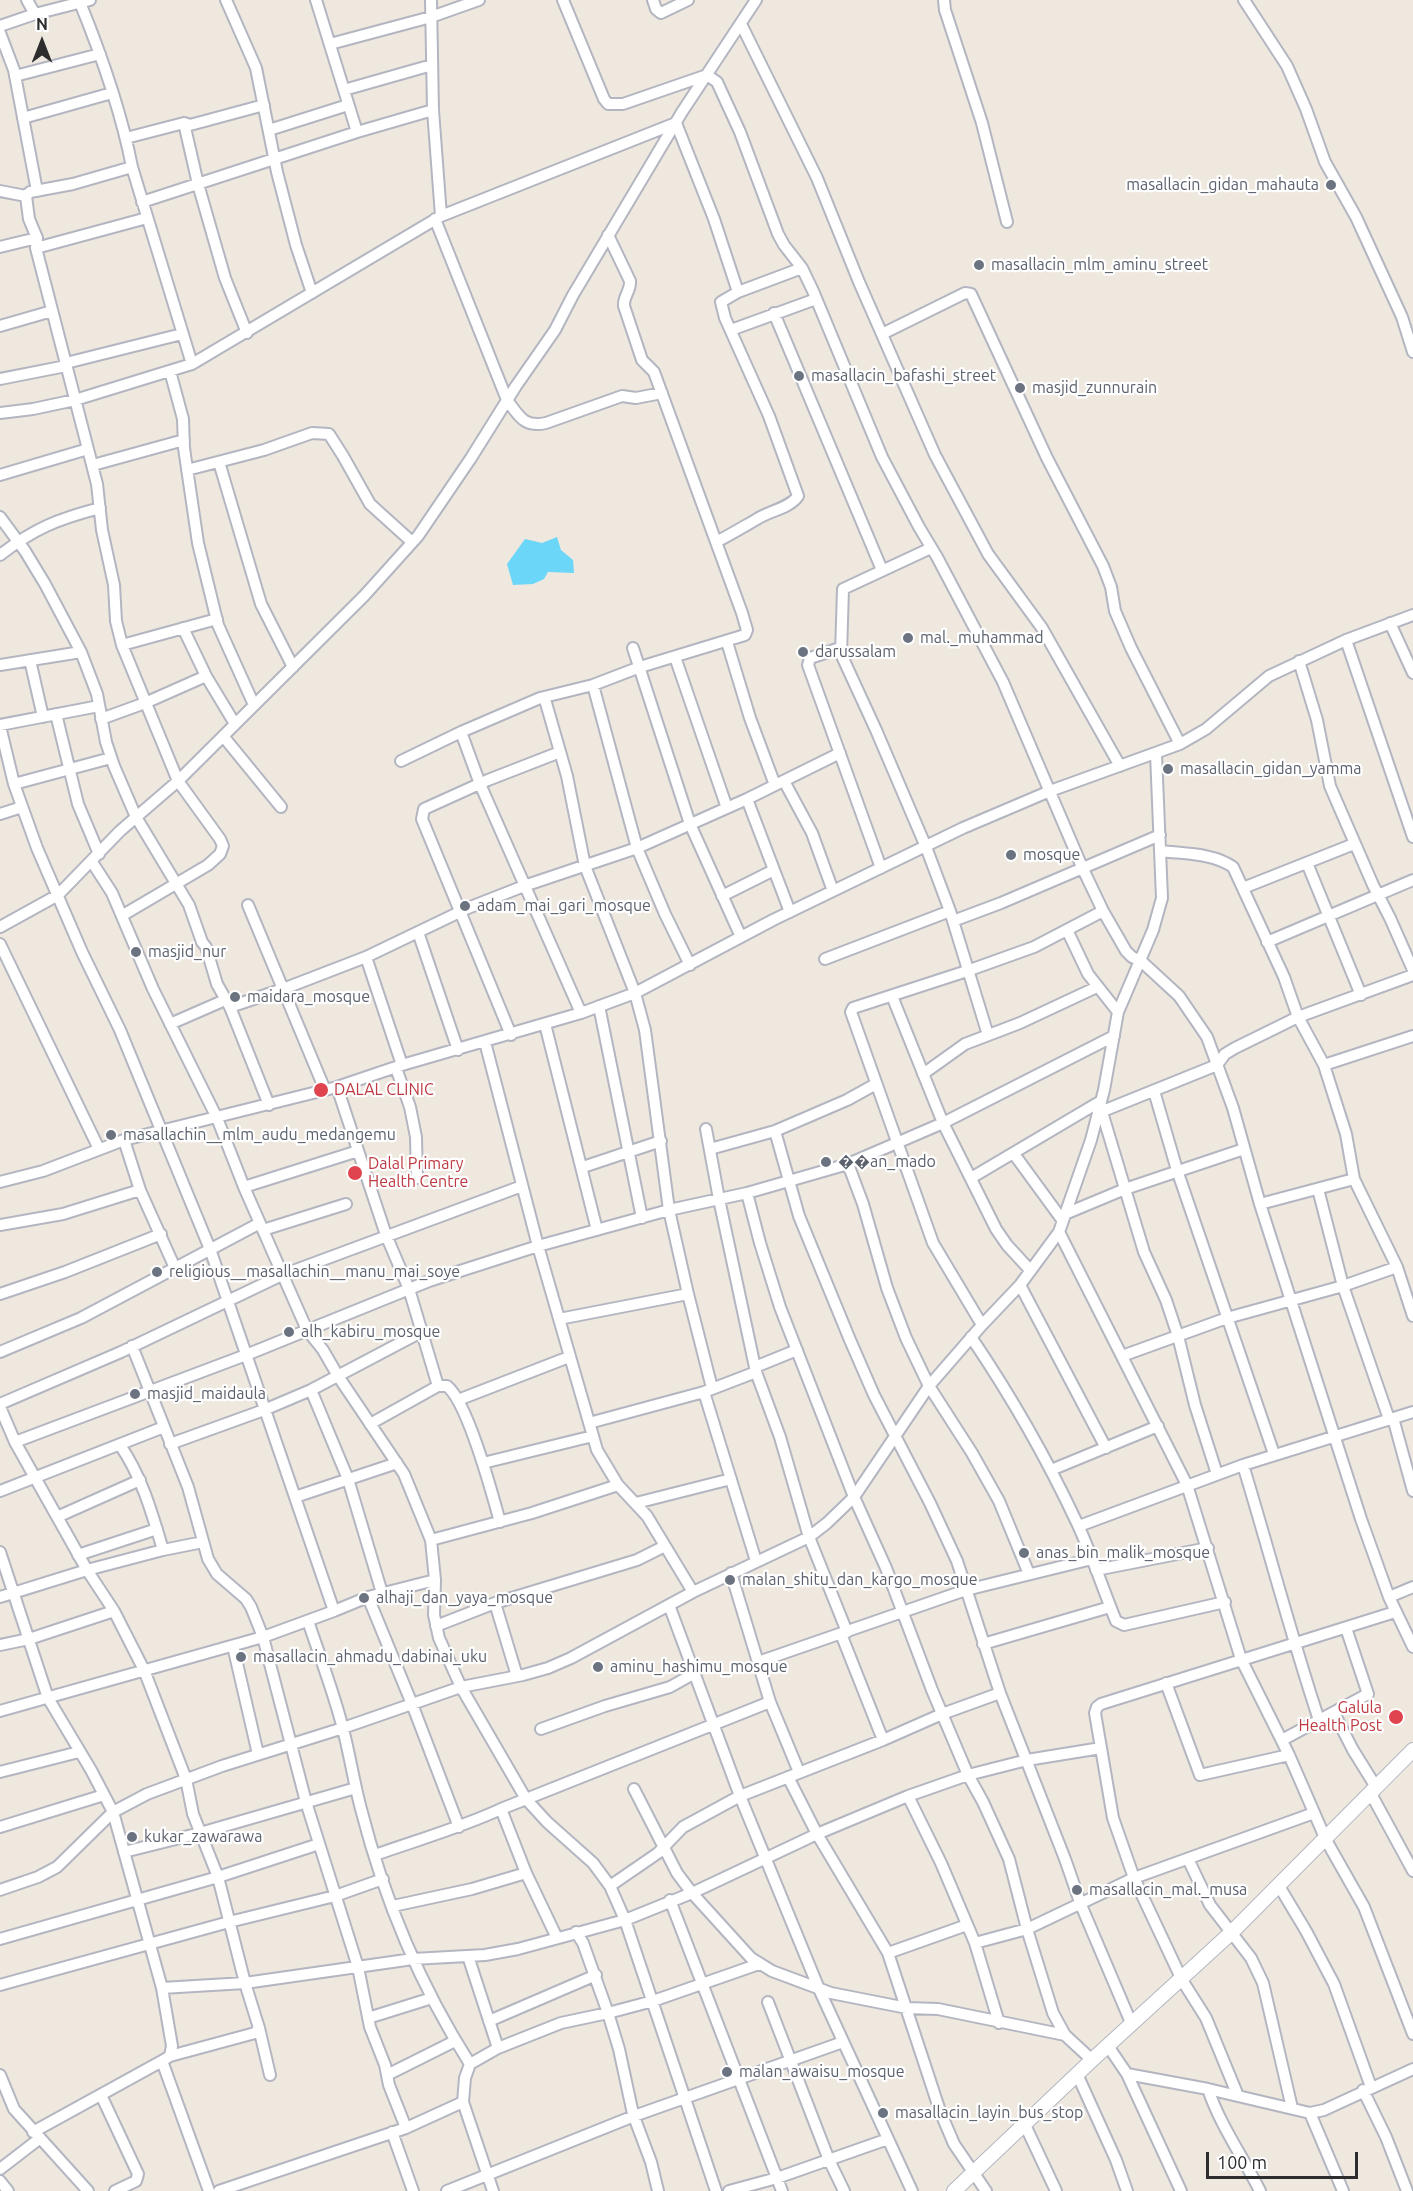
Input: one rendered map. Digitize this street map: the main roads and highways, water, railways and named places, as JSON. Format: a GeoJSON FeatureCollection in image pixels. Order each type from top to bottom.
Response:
{"type":"FeatureCollection","features":[{"type":"Feature","properties":{"kind":"water"},"geometry":{"type":"Polygon","coordinates":[[[557,537],[561,550],[573,560],[574,573],[548,572],[544,579],[533,584],[513,585],[507,564],[525,539],[542,543],[557,537]]]}},
{"type":"Feature","properties":{"kind":"place","name":"masallacin_gidan_mahauta"},"geometry":{"type":"Point","coordinates":[1331,185]}},
{"type":"Feature","properties":{"kind":"place","name":"masallacin_mlm_aminu_street"},"geometry":{"type":"Point","coordinates":[979,265]}},
{"type":"Feature","properties":{"kind":"place","name":"masallacin_bafashi_street"},"geometry":{"type":"Point","coordinates":[799,376]}},
{"type":"Feature","properties":{"kind":"place","name":"masjid_zunnurain"},"geometry":{"type":"Point","coordinates":[1020,388]}},
{"type":"Feature","properties":{"kind":"place","name":"mal._muhammad"},"geometry":{"type":"Point","coordinates":[908,638]}},
{"type":"Feature","properties":{"kind":"place","name":"darussalam"},"geometry":{"type":"Point","coordinates":[803,652]}},
{"type":"Feature","properties":{"kind":"place","name":"masallacin_gidan_yamma"},"geometry":{"type":"Point","coordinates":[1168,769]}},
{"type":"Feature","properties":{"kind":"place","name":"mosque"},"geometry":{"type":"Point","coordinates":[1011,855]}},
{"type":"Feature","properties":{"kind":"place","name":"adam_mai_gari_mosque"},"geometry":{"type":"Point","coordinates":[465,906]}},
{"type":"Feature","properties":{"kind":"place","name":"masjid_nur"},"geometry":{"type":"Point","coordinates":[136,952]}},
{"type":"Feature","properties":{"kind":"place","name":"maidara_mosque"},"geometry":{"type":"Point","coordinates":[235,997]}},
{"type":"Feature","properties":{"kind":"place","name":"DALAL CLINIC"},"geometry":{"type":"Point","coordinates":[321,1090]}},
{"type":"Feature","properties":{"kind":"place","name":"masallachin__mlm_audu_medangemu"},"geometry":{"type":"Point","coordinates":[111,1135]}},
{"type":"Feature","properties":{"kind":"place","name":"��an_mado"},"geometry":{"type":"Point","coordinates":[826,1162]}},
{"type":"Feature","properties":{"kind":"place","name":"Dalal Primary Health Centre"},"geometry":{"type":"Point","coordinates":[355,1173]}},
{"type":"Feature","properties":{"kind":"place","name":"religious__masallachin__manu_mai_soye"},"geometry":{"type":"Point","coordinates":[157,1272]}},
{"type":"Feature","properties":{"kind":"place","name":"alh_kabiru_mosque"},"geometry":{"type":"Point","coordinates":[289,1332]}},
{"type":"Feature","properties":{"kind":"place","name":"masjid_maidaula"},"geometry":{"type":"Point","coordinates":[135,1394]}},
{"type":"Feature","properties":{"kind":"place","name":"anas_bin_malik_mosque"},"geometry":{"type":"Point","coordinates":[1024,1553]}},
{"type":"Feature","properties":{"kind":"place","name":"malan_shitu_dan_kargo_mosque"},"geometry":{"type":"Point","coordinates":[730,1580]}},
{"type":"Feature","properties":{"kind":"place","name":"alhaji_dan_yaya_mosque"},"geometry":{"type":"Point","coordinates":[364,1598]}},
{"type":"Feature","properties":{"kind":"place","name":"masallacin_ahmadu_dabinai_uku"},"geometry":{"type":"Point","coordinates":[241,1657]}},
{"type":"Feature","properties":{"kind":"place","name":"aminu_hashimu_mosque"},"geometry":{"type":"Point","coordinates":[598,1667]}},
{"type":"Feature","properties":{"kind":"place","name":"Galula Health Post"},"geometry":{"type":"Point","coordinates":[1396,1717]}},
{"type":"Feature","properties":{"kind":"place","name":"kukar_zawarawa"},"geometry":{"type":"Point","coordinates":[132,1837]}},
{"type":"Feature","properties":{"kind":"place","name":"masallacin_mal._musa"},"geometry":{"type":"Point","coordinates":[1077,1890]}},
{"type":"Feature","properties":{"kind":"place","name":"malan_awaisu_mosque"},"geometry":{"type":"Point","coordinates":[727,2072]}},
{"type":"Feature","properties":{"kind":"place","name":"masallacin_layin_bus_stop"},"geometry":{"type":"Point","coordinates":[883,2113]}}]}
